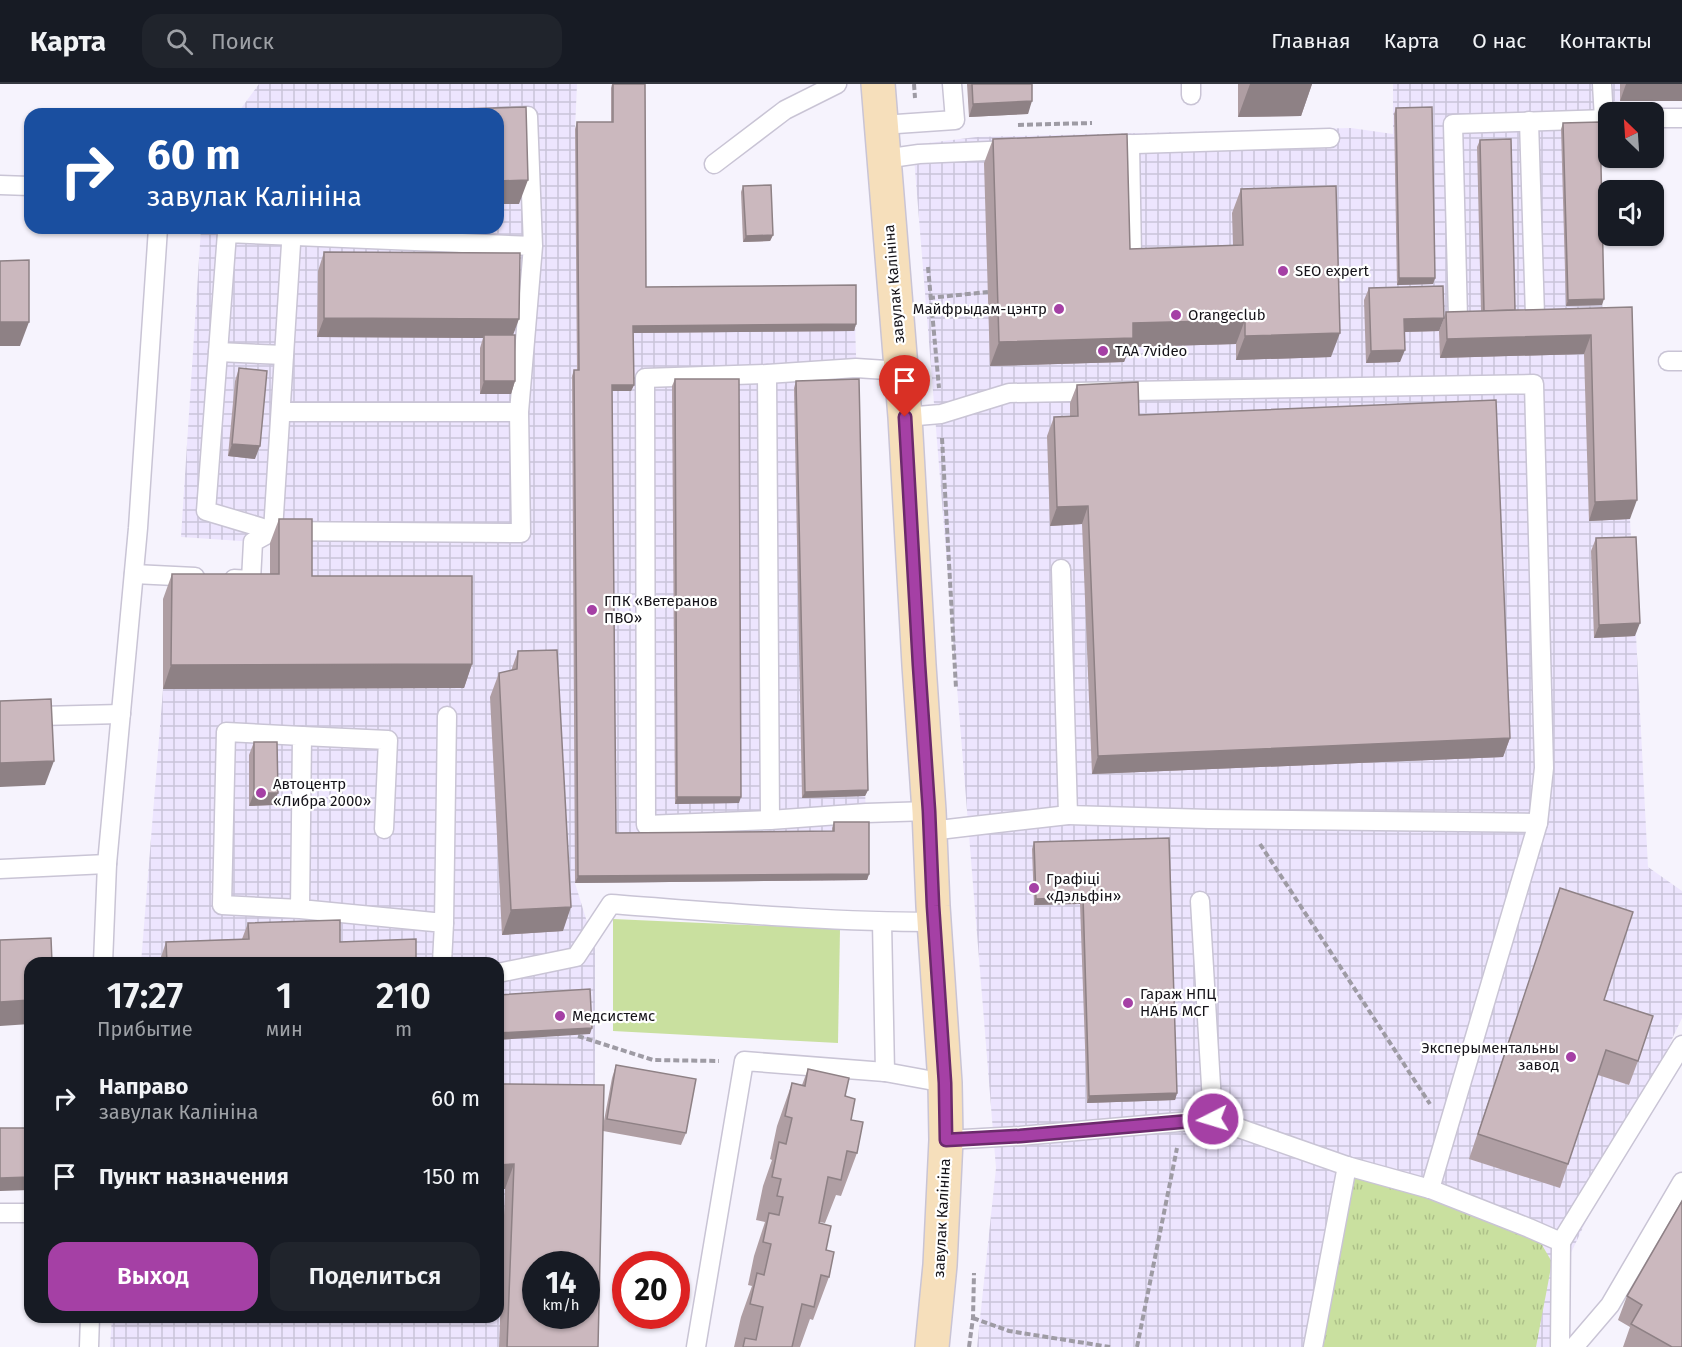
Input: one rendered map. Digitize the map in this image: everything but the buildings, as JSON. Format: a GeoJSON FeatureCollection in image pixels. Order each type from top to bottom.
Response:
{"type":"FeatureCollection","features":[{"type":"Feature","properties":{"kind":"street","name":"завулак Калініна"},"geometry":{"type":"LineString","coordinates":[[878,84],[902,371],[945,1083],[946,1140],[940,1265],[932,1347]]}},
{"type":"Feature","properties":{"kind":"lane"},"geometry":{"type":"LineString","coordinates":[[714,164],[785,110],[837,84]]}},
{"type":"Feature","properties":{"kind":"lane"},"geometry":{"type":"LineString","coordinates":[[882,125],[955,120],[952,84]]}},
{"type":"Feature","properties":{"kind":"lane"},"geometry":{"type":"LineString","coordinates":[[1602,84],[1604,102]]}},
{"type":"Feature","properties":{"kind":"lane"},"geometry":{"type":"LineString","coordinates":[[227,234],[206,511],[273,531],[521,533],[519,412],[533,246],[528,116],[504,117]]}},
{"type":"Feature","properties":{"kind":"lane"},"geometry":{"type":"LineString","coordinates":[[1664,118],[1682,118]]}},
{"type":"Feature","properties":{"kind":"lane"},"geometry":{"type":"LineString","coordinates":[[1458,318],[1453,124],[1598,119]]}},
{"type":"Feature","properties":{"kind":"lane"},"geometry":{"type":"LineString","coordinates":[[1529,121],[1535,316]]}},
{"type":"Feature","properties":{"kind":"lane"},"geometry":{"type":"LineString","coordinates":[[1083,146],[1330,138]]}},
{"type":"Feature","properties":{"kind":"lane"},"geometry":{"type":"LineString","coordinates":[[1130,144],[1132,258]]}},
{"type":"Feature","properties":{"kind":"lane"},"geometry":{"type":"LineString","coordinates":[[884,159],[919,154],[1024,149]]}},
{"type":"Feature","properties":{"kind":"lane"},"geometry":{"type":"LineString","coordinates":[[0,185],[24,186]]}},
{"type":"Feature","properties":{"kind":"lane"},"geometry":{"type":"LineString","coordinates":[[103,957],[107,864],[138,528],[158,234]]}},
{"type":"Feature","properties":{"kind":"lane"},"geometry":{"type":"LineString","coordinates":[[273,531],[292,234]]}},
{"type":"Feature","properties":{"kind":"lane"},"geometry":{"type":"LineString","coordinates":[[326,234],[533,246]]}},
{"type":"Feature","properties":{"kind":"lane"},"geometry":{"type":"LineString","coordinates":[[218,352],[284,355]]}},
{"type":"Feature","properties":{"kind":"lane"},"geometry":{"type":"LineString","coordinates":[[902,371],[856,368],[645,378],[646,825],[866,813],[929,821],[1068,814],[1243,819],[1538,822]]}},
{"type":"Feature","properties":{"kind":"lane"},"geometry":{"type":"LineString","coordinates":[[767,374],[770,820]]}},
{"type":"Feature","properties":{"kind":"lane"},"geometry":{"type":"LineString","coordinates":[[905,417],[941,414],[1009,393],[1534,384],[1544,768],[1538,822],[1430,1189]]}},
{"type":"Feature","properties":{"kind":"lane"},"geometry":{"type":"LineString","coordinates":[[281,411],[519,412]]}},
{"type":"Feature","properties":{"kind":"lane"},"geometry":{"type":"LineString","coordinates":[[134,574],[251,580],[253,542],[273,531]]}},
{"type":"Feature","properties":{"kind":"lane"},"geometry":{"type":"LineString","coordinates":[[1061,569],[1068,814]]}},
{"type":"Feature","properties":{"kind":"lane"},"geometry":{"type":"LineString","coordinates":[[0,717],[121,714]]}},
{"type":"Feature","properties":{"kind":"lane"},"geometry":{"type":"LineString","coordinates":[[442,957],[447,716]]}},
{"type":"Feature","properties":{"kind":"lane"},"geometry":{"type":"LineString","coordinates":[[384,829],[388,740],[226,732],[222,905],[300,909],[444,923]]}},
{"type":"Feature","properties":{"kind":"lane"},"geometry":{"type":"LineString","coordinates":[[300,909],[302,736]]}},
{"type":"Feature","properties":{"kind":"lane"},"geometry":{"type":"LineString","coordinates":[[0,869],[107,864]]}},
{"type":"Feature","properties":{"kind":"lane"},"geometry":{"type":"LineString","coordinates":[[1200,901],[1213,1119]]}},
{"type":"Feature","properties":{"kind":"lane"},"geometry":{"type":"LineString","coordinates":[[504,972],[576,957],[611,904],[794,918],[934,922]]}},
{"type":"Feature","properties":{"kind":"lane"},"geometry":{"type":"LineString","coordinates":[[882,922],[885,1072]]}},
{"type":"Feature","properties":{"kind":"lane"},"geometry":{"type":"LineString","coordinates":[[1560,1347],[1561,1242],[1682,1045]]}},
{"type":"Feature","properties":{"kind":"lane"},"geometry":{"type":"LineString","coordinates":[[696,1347],[744,1061],[885,1072],[945,1083]]}},
{"type":"Feature","properties":{"kind":"lane"},"geometry":{"type":"LineString","coordinates":[[946,1140],[1020,1136],[1213,1119],[1347,1166],[1430,1189],[1561,1242]]}},
{"type":"Feature","properties":{"kind":"lane"},"geometry":{"type":"LineString","coordinates":[[1313,1347],[1347,1166]]}},
{"type":"Feature","properties":{"kind":"lane"},"geometry":{"type":"LineString","coordinates":[[1574,1347],[1610,1305],[1682,1182]]}},
{"type":"Feature","properties":{"kind":"lane"},"geometry":{"type":"LineString","coordinates":[[0,1213],[24,1213]]}},
{"type":"Feature","properties":{"kind":"lane"},"geometry":{"type":"LineString","coordinates":[[89,1347],[90,1323]]}},
{"type":"Feature","properties":{"kind":"path"},"geometry":{"type":"LineString","coordinates":[[1008,125],[1100,123]]}},
{"type":"Feature","properties":{"kind":"path"},"geometry":{"type":"LineString","coordinates":[[931,298],[988,292]]}},
{"type":"Feature","properties":{"kind":"path"},"geometry":{"type":"LineString","coordinates":[[1243,819],[1447,1129]]}},
{"type":"Feature","properties":{"kind":"path"},"geometry":{"type":"LineString","coordinates":[[578,1036],[654,1060],[744,1061]]}},
{"type":"Feature","properties":{"kind":"path"},"geometry":{"type":"LineString","coordinates":[[1137,1347],[1183,1121]]}},
{"type":"Feature","properties":{"kind":"path"},"geometry":{"type":"LineString","coordinates":[[973,1318],[1009,1331],[1110,1347]]}},
{"type":"Feature","properties":{"kind":"shaded area"},"geometry":{"type":"Polygon","coordinates":[[[259,84],[577,84],[575,129],[644,293],[854,292],[867,880],[575,883],[595,948],[592,1251],[522,1251],[522,1329],[590,1329],[590,1347],[110,1347],[112,1323],[504,1323],[504,957],[141,957],[163,689],[163,599],[270,598],[270,543],[181,537],[201,234],[504,234],[504,108],[241,108],[259,84]]]}},
{"type":"Feature","properties":{"kind":"shaded area"},"geometry":{"type":"Polygon","coordinates":[[[1393,84],[1620,84],[1620,101],[1597,103],[1598,246],[1601,246],[1603,326],[1630,519],[1648,867],[1682,891],[1682,1018],[1570,1255],[1549,1347],[977,1347],[996,1168],[913,145],[976,137],[1351,128],[1393,134],[1393,84]]]}},
{"type":"Feature","properties":{"kind":"green space"},"geometry":{"type":"Polygon","coordinates":[[[613,919],[840,929],[838,1043],[613,1031],[613,919]]]}},
{"type":"Feature","properties":{"kind":"green space"},"geometry":{"type":"Polygon","coordinates":[[[1355,1175],[1529,1223],[1552,1262],[1536,1347],[1323,1347],[1355,1175]]]}},
{"type":"Feature","properties":{"kind":"place","name":"SEO expert"},"geometry":{"type":"Point","coordinates":[1283,271]}},
{"type":"Feature","properties":{"kind":"place","name":"Майфрыдам-цэнтр"},"geometry":{"type":"Point","coordinates":[1059,309]}},
{"type":"Feature","properties":{"kind":"place","name":"Orangeclub"},"geometry":{"type":"Point","coordinates":[1176,315]}},
{"type":"Feature","properties":{"kind":"place","name":"ТАА 7video"},"geometry":{"type":"Point","coordinates":[1103,351]}},
{"type":"Feature","properties":{"kind":"place","name":"ГПК «Ветеранов ПВО»"},"geometry":{"type":"Point","coordinates":[592,610]}},
{"type":"Feature","properties":{"kind":"place","name":"Автоцентр «Либра 2000»"},"geometry":{"type":"Point","coordinates":[261,793]}},
{"type":"Feature","properties":{"kind":"place","name":"Графіці «Дэльфін»"},"geometry":{"type":"Point","coordinates":[1034,888]}},
{"type":"Feature","properties":{"kind":"place","name":"Гараж НПЦ НАНБ МСГ"},"geometry":{"type":"Point","coordinates":[1128,1003]}},
{"type":"Feature","properties":{"kind":"place","name":"Медсистемс"},"geometry":{"type":"Point","coordinates":[560,1016]}},
{"type":"Feature","properties":{"kind":"place","name":"Эксперыментальны завод"},"geometry":{"type":"Point","coordinates":[1571,1057]}},
{"type":"Feature","properties":{"kind":"route"},"geometry":{"type":"LineString","coordinates":[[905,417],[945,1083],[946,1140],[1020,1136],[1213,1119]]}}]}
